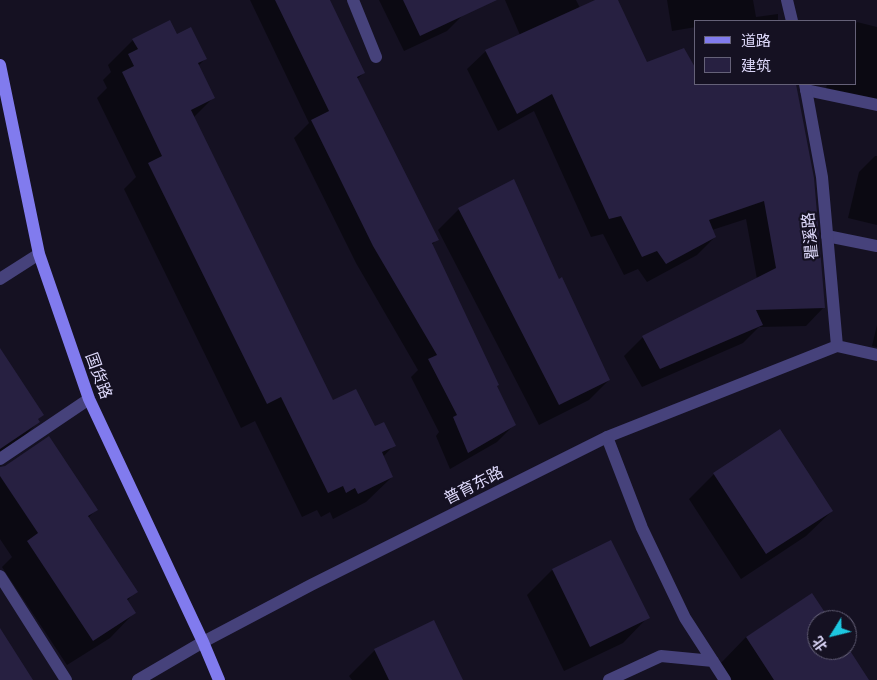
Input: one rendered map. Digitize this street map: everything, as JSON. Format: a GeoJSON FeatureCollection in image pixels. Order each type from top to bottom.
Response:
{"type":"FeatureCollection","features":[{"type":"Feature","properties":{"kind":"street"},"geometry":{"type":"LineString","coordinates":[[353,0],[376,57]]}},
{"type":"Feature","properties":{"kind":"street"},"geometry":{"type":"LineString","coordinates":[[787,0],[792,20]]}},
{"type":"Feature","properties":{"kind":"street","name":"国货路"},"geometry":{"type":"LineString","coordinates":[[0,65],[39,254],[88,399],[203,642],[219,680]]}},
{"type":"Feature","properties":{"kind":"street"},"geometry":{"type":"LineString","coordinates":[[806,87],[877,106]]}},
{"type":"Feature","properties":{"kind":"street","name":"瞿溪路"},"geometry":{"type":"LineString","coordinates":[[806,87],[822,177],[837,346]]}},
{"type":"Feature","properties":{"kind":"street"},"geometry":{"type":"LineString","coordinates":[[827,236],[877,246]]}},
{"type":"Feature","properties":{"kind":"street"},"geometry":{"type":"LineString","coordinates":[[0,279],[39,254]]}},
{"type":"Feature","properties":{"kind":"street"},"geometry":{"type":"LineString","coordinates":[[837,346],[877,355]]}},
{"type":"Feature","properties":{"kind":"street","name":"普育东路"},"geometry":{"type":"LineString","coordinates":[[138,680],[203,642],[311,586],[607,437],[837,346]]}},
{"type":"Feature","properties":{"kind":"street"},"geometry":{"type":"LineString","coordinates":[[0,459],[88,399]]}},
{"type":"Feature","properties":{"kind":"street"},"geometry":{"type":"LineString","coordinates":[[607,437],[642,528],[685,618],[725,680]]}},
{"type":"Feature","properties":{"kind":"street"},"geometry":{"type":"LineString","coordinates":[[0,576],[66,680]]}},
{"type":"Feature","properties":{"kind":"street"},"geometry":{"type":"LineString","coordinates":[[609,680],[660,656],[712,661]]}},
{"type":"Feature","properties":{"kind":"building"},"geometry":{"type":"Polygon","coordinates":[[[275,0],[330,0],[365,73],[357,77],[439,240],[432,243],[516,425],[468,453],[453,417],[457,415],[428,359],[437,355],[373,246],[311,120],[329,111],[275,0]]]}},
{"type":"Feature","properties":{"kind":"building"},"geometry":{"type":"Polygon","coordinates":[[[403,0],[497,0],[420,36],[403,0]]]}},
{"type":"Feature","properties":{"kind":"building"},"geometry":{"type":"Polygon","coordinates":[[[595,0],[618,0],[647,62],[684,48],[694,66],[694,85],[796,85],[814,178],[825,308],[756,310],[763,325],[660,369],[642,336],[776,268],[764,201],[709,220],[716,237],[666,264],[657,251],[642,257],[621,216],[609,219],[552,94],[517,114],[485,50],[595,0]]]}},
{"type":"Feature","properties":{"kind":"building"},"geometry":{"type":"Polygon","coordinates":[[[170,20],[177,34],[191,27],[207,59],[198,63],[215,98],[191,110],[333,400],[356,389],[375,426],[384,422],[396,446],[382,452],[393,477],[358,494],[355,488],[346,493],[343,486],[328,493],[281,397],[267,404],[148,163],[162,156],[122,72],[134,66],[128,54],[138,49],[132,39],[170,20]]]}},
{"type":"Feature","properties":{"kind":"building"},"geometry":{"type":"Polygon","coordinates":[[[514,179],[559,279],[562,277],[610,380],[559,405],[458,208],[514,179]]]}},
{"type":"Feature","properties":{"kind":"building"},"geometry":{"type":"Polygon","coordinates":[[[0,348],[44,415],[38,419],[40,422],[0,449],[0,348]]]}},
{"type":"Feature","properties":{"kind":"building"},"geometry":{"type":"Polygon","coordinates":[[[780,429],[833,511],[766,554],[713,473],[780,429]]]}},
{"type":"Feature","properties":{"kind":"building"},"geometry":{"type":"Polygon","coordinates":[[[49,436],[98,510],[88,516],[138,592],[127,599],[136,613],[93,641],[27,541],[38,533],[0,476],[0,467],[5,466],[49,436]]]}},
{"type":"Feature","properties":{"kind":"building"},"geometry":{"type":"Polygon","coordinates":[[[611,540],[650,618],[590,647],[552,569],[611,540]]]}},
{"type":"Feature","properties":{"kind":"building"},"geometry":{"type":"Polygon","coordinates":[[[812,593],[823,610],[807,610],[807,660],[856,660],[869,680],[774,680],[746,637],[812,593]]]}},
{"type":"Feature","properties":{"kind":"building"},"geometry":{"type":"Polygon","coordinates":[[[434,620],[463,680],[389,680],[374,649],[434,620]]]}},
{"type":"Feature","properties":{"kind":"building"},"geometry":{"type":"Polygon","coordinates":[[[0,628],[33,680],[0,680],[0,628]]]}}]}
